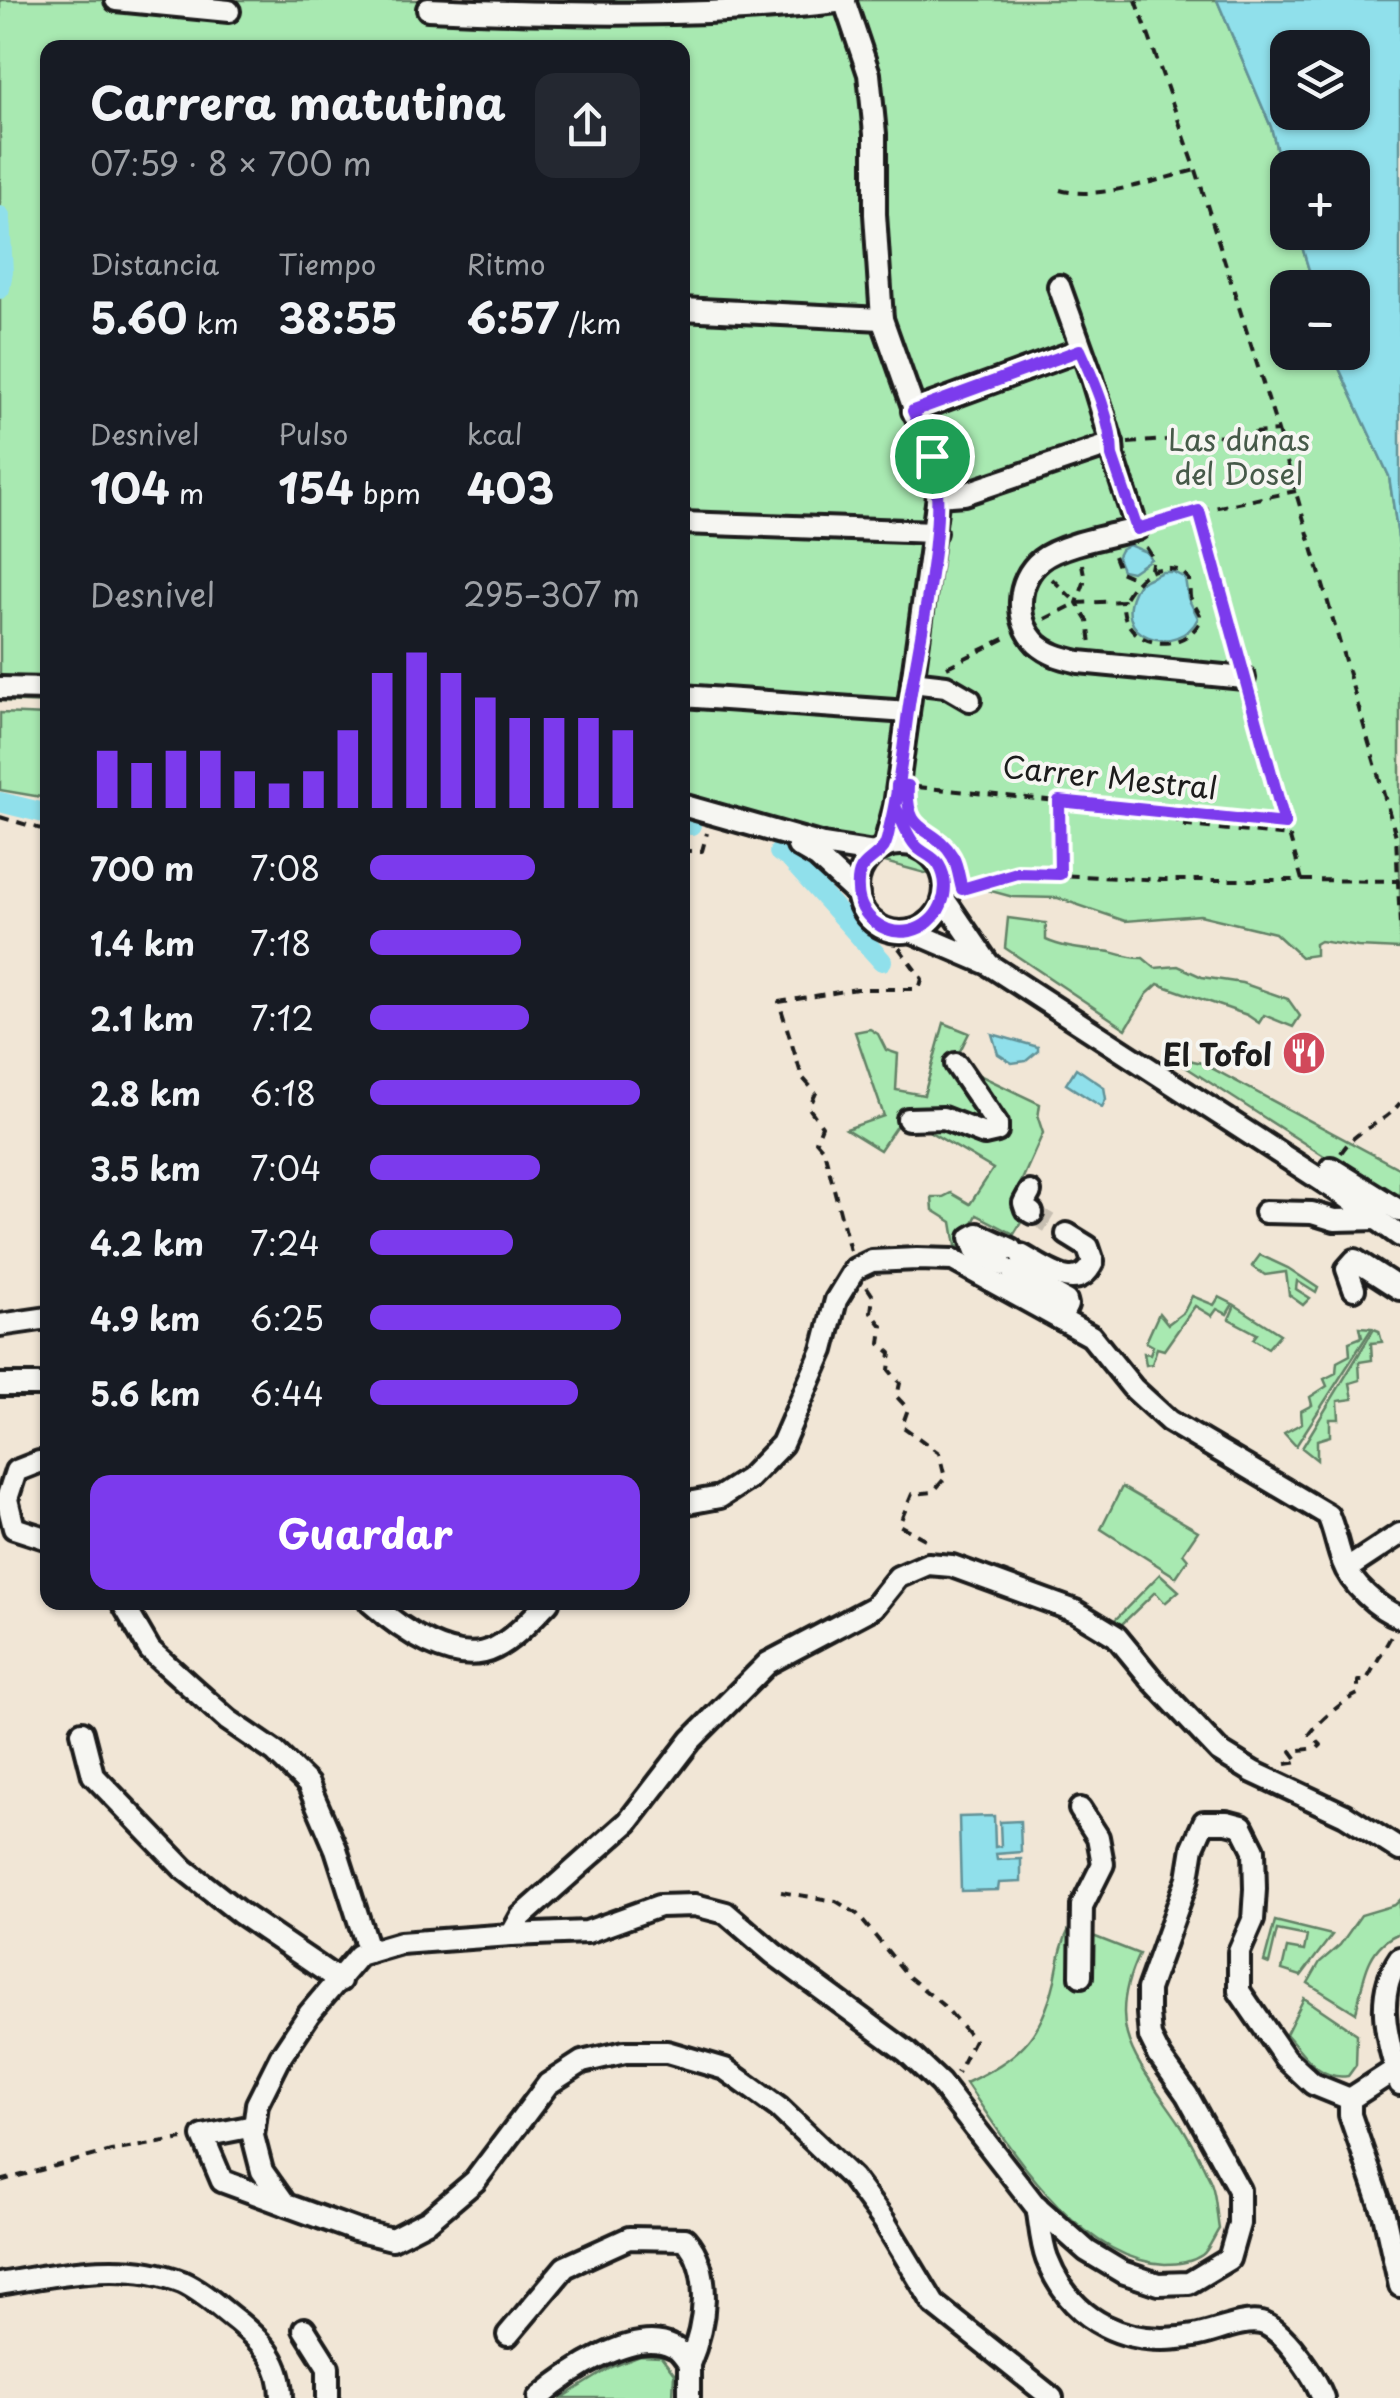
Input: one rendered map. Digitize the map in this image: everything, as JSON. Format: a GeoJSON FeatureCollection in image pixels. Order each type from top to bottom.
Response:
{"type":"FeatureCollection","features":[{"type":"Feature","properties":{"kind":"street"},"geometry":{"type":"LineString","coordinates":[[116,0],[229,10]]}},
{"type":"Feature","properties":{"kind":"street"},"geometry":{"type":"LineString","coordinates":[[428,8],[770,10],[844,1],[869,74],[882,319],[936,470],[938,496],[918,683],[908,712],[901,802],[879,850],[861,870],[858,896]]}},
{"type":"Feature","properties":{"kind":"street"},"geometry":{"type":"LineString","coordinates":[[1059,286],[1092,375],[1112,456],[1139,536],[1083,544],[1042,559],[1028,574],[1021,592],[1026,628],[1036,643],[1054,656],[1097,664],[1244,678]]}},
{"type":"Feature","properties":{"kind":"street"},"geometry":{"type":"LineString","coordinates":[[690,309],[882,319]]}},
{"type":"Feature","properties":{"kind":"street"},"geometry":{"type":"LineString","coordinates":[[913,411],[1080,350]]}},
{"type":"Feature","properties":{"kind":"street"},"geometry":{"type":"LineString","coordinates":[[938,496],[964,494],[1112,444]]}},
{"type":"Feature","properties":{"kind":"street"},"geometry":{"type":"LineString","coordinates":[[690,523],[935,532]]}},
{"type":"Feature","properties":{"kind":"street"},"geometry":{"type":"LineString","coordinates":[[918,683],[946,686],[970,700]]}},
{"type":"Feature","properties":{"kind":"street"},"geometry":{"type":"LineString","coordinates":[[0,688],[40,690]]}},
{"type":"Feature","properties":{"kind":"street"},"geometry":{"type":"LineString","coordinates":[[690,697],[908,712]]}},
{"type":"Feature","properties":{"kind":"street"},"geometry":{"type":"LineString","coordinates":[[901,802],[916,847]]}},
{"type":"Feature","properties":{"kind":"street"},"geometry":{"type":"LineString","coordinates":[[690,807],[824,845],[879,850],[900,844],[916,847],[937,862],[988,964]]}},
{"type":"Feature","properties":{"kind":"street"},"geometry":{"type":"LineString","coordinates":[[770,830],[818,857],[858,896],[872,921],[884,928],[911,931],[988,964],[1400,1236]]}},
{"type":"Feature","properties":{"kind":"street"},"geometry":{"type":"LineString","coordinates":[[911,931],[932,920],[956,898]]}},
{"type":"Feature","properties":{"kind":"street"},"geometry":{"type":"LineString","coordinates":[[908,1119],[943,1118],[984,1134],[996,1130],[996,1124],[956,1064]]}},
{"type":"Feature","properties":{"kind":"street"},"geometry":{"type":"LineString","coordinates":[[1332,1168],[1400,1210]]}},
{"type":"Feature","properties":{"kind":"street"},"geometry":{"type":"LineString","coordinates":[[1265,1212],[1312,1213],[1335,1220],[1379,1219]]}},
{"type":"Feature","properties":{"kind":"street"},"geometry":{"type":"LineString","coordinates":[[1060,1319],[1066,1300],[1012,1260],[1076,1279],[1093,1262],[1088,1247],[1067,1234]]}},
{"type":"Feature","properties":{"kind":"street"},"geometry":{"type":"LineString","coordinates":[[690,1502],[720,1496],[748,1479],[782,1444],[824,1350],[836,1300],[855,1268],[872,1261],[953,1260],[1091,1336],[1133,1388],[1169,1421],[1328,1515],[1347,1569],[1365,1593],[1400,1618]]}},
{"type":"Feature","properties":{"kind":"street"},"geometry":{"type":"LineString","coordinates":[[1354,1289],[1347,1268],[1356,1260],[1400,1289]]}},
{"type":"Feature","properties":{"kind":"street"},"geometry":{"type":"LineString","coordinates":[[0,1326],[40,1319]]}},
{"type":"Feature","properties":{"kind":"street"},"geometry":{"type":"LineString","coordinates":[[0,1385],[40,1385]]}},
{"type":"Feature","properties":{"kind":"street"},"geometry":{"type":"LineString","coordinates":[[40,1462],[16,1471],[7,1499],[14,1528],[40,1537]]}},
{"type":"Feature","properties":{"kind":"street"},"geometry":{"type":"LineString","coordinates":[[1347,1569],[1400,1534]]}},
{"type":"Feature","properties":{"kind":"street"},"geometry":{"type":"LineString","coordinates":[[511,1935],[521,1917],[628,1822],[691,1740],[768,1663],[874,1607],[898,1577],[928,1564],[952,1566],[1074,1611],[1116,1636],[1219,1751],[1253,1772],[1344,1815],[1400,1850]]}},
{"type":"Feature","properties":{"kind":"street"},"geometry":{"type":"LineString","coordinates":[[127,1610],[150,1650],[228,1720],[276,1752],[308,1784],[336,1848],[364,1954]]}},
{"type":"Feature","properties":{"kind":"street"},"geometry":{"type":"LineString","coordinates":[[381,1610],[413,1634],[458,1654],[493,1650],[539,1610]]}},
{"type":"Feature","properties":{"kind":"street"},"geometry":{"type":"LineString","coordinates":[[82,1732],[93,1775],[184,1869],[240,1913],[340,1980]]}},
{"type":"Feature","properties":{"kind":"street"},"geometry":{"type":"LineString","coordinates":[[1080,1810],[1098,1837],[1102,1864],[1082,1906],[1081,1976]]}},
{"type":"Feature","properties":{"kind":"street"},"geometry":{"type":"LineString","coordinates":[[286,2205],[262,2171],[252,2136],[256,2104],[309,2014],[364,1954],[400,1943],[587,1932],[659,1906],[695,1905],[726,1913],[774,1954],[907,2052],[940,2083],[1036,2206],[1087,2251],[1122,2272],[1158,2284],[1189,2283],[1228,2258],[1239,2224],[1239,2190],[1150,2037],[1148,1988],[1204,1822],[1242,1826],[1254,1850],[1253,1920],[1239,1952],[1239,1991],[1285,2058],[1313,2084],[1350,2099],[1398,2076],[1384,2014],[1385,1984],[1400,1958]]}},
{"type":"Feature","properties":{"kind":"street"},"geometry":{"type":"LineString","coordinates":[[254,2126],[202,2136],[222,2181],[355,2230],[392,2238],[430,2220],[475,2181],[548,2084],[582,2062],[625,2052],[667,2052],[725,2069],[779,2108],[852,2178],[884,2221],[934,2304],[1052,2398]]}},
{"type":"Feature","properties":{"kind":"street"},"geometry":{"type":"LineString","coordinates":[[1350,2099],[1350,2115],[1384,2214],[1400,2286]]}},
{"type":"Feature","properties":{"kind":"street"},"geometry":{"type":"LineString","coordinates":[[1036,2206],[1046,2256],[1063,2290],[1098,2324],[1140,2339],[1174,2340],[1260,2322],[1294,2351],[1323,2398]]}},
{"type":"Feature","properties":{"kind":"street"},"geometry":{"type":"LineString","coordinates":[[508,2334],[565,2267],[629,2238],[684,2238],[697,2252],[704,2290],[702,2333],[689,2364],[689,2398]]}},
{"type":"Feature","properties":{"kind":"street"},"geometry":{"type":"LineString","coordinates":[[0,2284],[119,2270],[184,2283],[264,2343],[276,2369],[282,2398]]}},
{"type":"Feature","properties":{"kind":"street"},"geometry":{"type":"LineString","coordinates":[[304,2330],[328,2366],[328,2398]]}},
{"type":"Feature","properties":{"kind":"street"},"geometry":{"type":"LineString","coordinates":[[539,2398],[579,2368],[618,2349],[649,2342],[675,2347],[689,2364]]}},
{"type":"Feature","properties":{"kind":"path"},"geometry":{"type":"LineString","coordinates":[[1136,0],[1196,170],[1278,431],[1396,836],[1400,927]]}},
{"type":"Feature","properties":{"kind":"path"},"geometry":{"type":"LineString","coordinates":[[1060,190],[1071,193],[1125,188],[1196,170]]}},
{"type":"Feature","properties":{"kind":"path"},"geometry":{"type":"LineString","coordinates":[[1112,444],[1278,431]]}},
{"type":"Feature","properties":{"kind":"path"},"geometry":{"type":"LineString","coordinates":[[1151,569],[1150,551],[1139,536],[1199,511],[1296,491]]}},
{"type":"Feature","properties":{"kind":"path"},"geometry":{"type":"LineString","coordinates":[[1199,511],[1302,880]]}},
{"type":"Feature","properties":{"kind":"path"},"geometry":{"type":"LineString","coordinates":[[1077,603],[1085,580],[1083,544]]}},
{"type":"Feature","properties":{"kind":"path"},"geometry":{"type":"LineString","coordinates":[[1116,550],[1114,562],[1120,572],[1136,579]]}},
{"type":"Feature","properties":{"kind":"path"},"geometry":{"type":"LineString","coordinates":[[1042,559],[1055,584],[1077,603],[1088,621],[1097,664]]}},
{"type":"Feature","properties":{"kind":"path"},"geometry":{"type":"LineString","coordinates":[[1151,569],[1182,572],[1189,579],[1190,597],[1200,615],[1195,631],[1183,639],[1149,642],[1136,636],[1122,613],[1136,579],[1151,569]]}},
{"type":"Feature","properties":{"kind":"path"},"geometry":{"type":"LineString","coordinates":[[918,683],[926,665],[947,667],[1077,603],[1124,601]]}},
{"type":"Feature","properties":{"kind":"path"},"geometry":{"type":"LineString","coordinates":[[1059,801],[1060,874]]}},
{"type":"Feature","properties":{"kind":"path","name":"Carrer Mestral"},"geometry":{"type":"LineString","coordinates":[[901,802],[1059,801],[1285,824]]}},
{"type":"Feature","properties":{"kind":"path"},"geometry":{"type":"LineString","coordinates":[[901,802],[916,825],[941,843],[955,860],[956,898],[1017,873],[1163,880],[1398,881]]}},
{"type":"Feature","properties":{"kind":"path"},"geometry":{"type":"LineString","coordinates":[[1177,813],[1177,825],[1289,836]]}},
{"type":"Feature","properties":{"kind":"path"},"geometry":{"type":"LineString","coordinates":[[690,851],[702,850],[713,814]]}},
{"type":"Feature","properties":{"kind":"path"},"geometry":{"type":"LineString","coordinates":[[0,818],[40,828]]}},
{"type":"Feature","properties":{"kind":"path"},"geometry":{"type":"LineString","coordinates":[[884,928],[922,979],[920,986],[905,990],[857,988],[779,1002],[802,1076],[816,1093],[809,1108],[822,1126],[816,1141],[824,1150],[855,1268],[872,1296],[871,1312],[882,1326],[880,1344],[892,1353],[890,1370],[900,1383],[898,1397],[908,1409],[902,1426],[939,1452],[945,1478],[933,1492],[912,1494],[900,1525],[925,1539],[928,1564]]}},
{"type":"Feature","properties":{"kind":"path"},"geometry":{"type":"LineString","coordinates":[[1353,1134],[1386,1120],[1400,1103]]}},
{"type":"Feature","properties":{"kind":"path"},"geometry":{"type":"LineString","coordinates":[[1274,1764],[1299,1762],[1292,1751],[1321,1745],[1310,1734],[1312,1729],[1334,1714],[1340,1702],[1358,1694],[1358,1681],[1366,1682],[1400,1618]]}},
{"type":"Feature","properties":{"kind":"path"},"geometry":{"type":"LineString","coordinates":[[782,1892],[836,1901],[858,1914],[896,1964],[945,2007],[974,2040],[959,2072],[940,2083]]}},
{"type":"Feature","properties":{"kind":"path"},"geometry":{"type":"LineString","coordinates":[[0,2181],[111,2151],[202,2136]]}},
{"type":"Feature","properties":{"kind":"green space","name":"Las dunas del Dosel"},"geometry":{"type":"Polygon","coordinates":[[[0,0],[1217,0],[1270,125],[1277,150],[1270,150],[1270,250],[1303,250],[1309,270],[1270,270],[1270,370],[1340,370],[1389,476],[1400,550],[1400,949],[1320,941],[1315,944],[1315,955],[1301,957],[1275,933],[1200,915],[1125,921],[1058,898],[1013,897],[690,809],[690,40],[40,40],[40,703],[0,701],[0,0]]]}},
{"type":"Feature","properties":{"kind":"green space"},"geometry":{"type":"Polygon","coordinates":[[[0,713],[40,715],[40,797],[0,790],[0,713]]]}},
{"type":"Feature","properties":{"kind":"green space"},"geometry":{"type":"Polygon","coordinates":[[[1008,918],[1046,923],[1046,940],[1059,945],[1143,958],[1155,968],[1178,966],[1202,977],[1242,983],[1288,999],[1300,1016],[1293,1027],[1264,1015],[1259,1023],[1247,1015],[1158,984],[1147,994],[1126,1029],[1005,948],[1008,918]]]}},
{"type":"Feature","properties":{"kind":"green space"},"geometry":{"type":"Polygon","coordinates":[[[944,1023],[969,1033],[954,1063],[1040,1104],[1038,1118],[1043,1133],[1018,1189],[1037,1196],[1014,1234],[977,1215],[960,1247],[956,1246],[952,1222],[933,1210],[932,1197],[951,1193],[970,1204],[993,1169],[903,1116],[880,1150],[846,1129],[884,1116],[855,1032],[870,1029],[878,1034],[886,1050],[898,1054],[896,1090],[924,1095],[944,1023]]]}},
{"type":"Feature","properties":{"kind":"green space"},"geometry":{"type":"Polygon","coordinates":[[[1167,1055],[1202,1063],[1400,1169],[1400,1200],[1338,1165],[1167,1055]]]}},
{"type":"Feature","properties":{"kind":"green space"},"geometry":{"type":"Polygon","coordinates":[[[1260,1255],[1318,1288],[1316,1293],[1297,1281],[1296,1289],[1310,1298],[1303,1305],[1289,1295],[1286,1272],[1265,1275],[1252,1266],[1260,1255]]]}},
{"type":"Feature","properties":{"kind":"green space"},"geometry":{"type":"Polygon","coordinates":[[[1192,1296],[1214,1305],[1219,1297],[1233,1304],[1227,1314],[1217,1309],[1212,1316],[1195,1306],[1164,1350],[1157,1348],[1152,1364],[1146,1365],[1144,1353],[1150,1354],[1153,1346],[1146,1342],[1159,1313],[1168,1324],[1184,1312],[1192,1296]]]}},
{"type":"Feature","properties":{"kind":"green space"},"geometry":{"type":"Polygon","coordinates":[[[1235,1305],[1280,1334],[1268,1348],[1253,1339],[1257,1334],[1229,1319],[1235,1305]]]}},
{"type":"Feature","properties":{"kind":"green space"},"geometry":{"type":"Polygon","coordinates":[[[1360,1327],[1372,1328],[1296,1446],[1284,1433],[1302,1423],[1301,1411],[1312,1405],[1310,1397],[1327,1386],[1324,1379],[1336,1373],[1337,1362],[1350,1355],[1349,1342],[1362,1337],[1360,1327]]]}},
{"type":"Feature","properties":{"kind":"green space"},"geometry":{"type":"Polygon","coordinates":[[[1374,1329],[1379,1331],[1382,1342],[1371,1343],[1372,1360],[1359,1362],[1360,1380],[1350,1383],[1353,1399],[1338,1401],[1339,1419],[1330,1419],[1330,1436],[1317,1440],[1317,1460],[1302,1448],[1374,1329]]]}},
{"type":"Feature","properties":{"kind":"green space"},"geometry":{"type":"Polygon","coordinates":[[[1122,1487],[1198,1531],[1183,1553],[1188,1559],[1176,1577],[1101,1529],[1122,1487]]]}},
{"type":"Feature","properties":{"kind":"green space"},"geometry":{"type":"Polygon","coordinates":[[[1160,1574],[1179,1591],[1165,1603],[1155,1592],[1120,1626],[1113,1622],[1160,1574]]]}},
{"type":"Feature","properties":{"kind":"green space"},"geometry":{"type":"Polygon","coordinates":[[[1400,1900],[1400,1933],[1373,1955],[1356,2013],[1308,1983],[1320,1962],[1340,1945],[1361,1915],[1400,1900]]]}},
{"type":"Feature","properties":{"kind":"green space"},"geometry":{"type":"Polygon","coordinates":[[[1275,1921],[1332,1935],[1301,1976],[1282,1970],[1287,1948],[1304,1951],[1307,1936],[1277,1930],[1269,1964],[1264,1962],[1275,1921]]]}},
{"type":"Feature","properties":{"kind":"green space"},"geometry":{"type":"Polygon","coordinates":[[[1070,1927],[1139,1954],[1124,2004],[1130,2043],[1138,2062],[1191,2142],[1214,2194],[1219,2229],[1205,2253],[1194,2259],[1165,2264],[1133,2258],[1076,2222],[1026,2168],[966,2083],[1000,2065],[1034,2032],[1049,2000],[1070,1927]]]}},
{"type":"Feature","properties":{"kind":"green space"},"geometry":{"type":"Polygon","coordinates":[[[1304,1998],[1357,2034],[1356,2065],[1348,2076],[1320,2070],[1286,2034],[1304,1998]]]}},
{"type":"Feature","properties":{"kind":"green space"},"geometry":{"type":"Polygon","coordinates":[[[640,2356],[661,2357],[674,2374],[673,2398],[562,2398],[612,2367],[640,2356]]]}},
{"type":"Feature","properties":{"kind":"water"},"geometry":{"type":"Polygon","coordinates":[[[1217,0],[1400,0],[1400,550],[1389,476],[1340,370],[1370,370],[1370,270],[1309,270],[1303,250],[1370,250],[1370,150],[1277,150],[1272,130],[1370,130],[1370,30],[1270,30],[1270,125],[1217,0]]]}},
{"type":"Feature","properties":{"kind":"water"},"geometry":{"type":"Polygon","coordinates":[[[1129,545],[1146,552],[1151,559],[1132,572],[1122,570],[1117,558],[1129,545]]]}},
{"type":"Feature","properties":{"kind":"water"},"geometry":{"type":"Polygon","coordinates":[[[1162,572],[1185,578],[1188,598],[1198,618],[1189,630],[1162,640],[1137,630],[1130,618],[1130,603],[1139,583],[1162,572]]]}},
{"type":"Feature","properties":{"kind":"water"},"geometry":{"type":"Polygon","coordinates":[[[992,1034],[1038,1047],[1038,1051],[1026,1061],[1012,1063],[998,1054],[992,1034]]]}},
{"type":"Feature","properties":{"kind":"water"},"geometry":{"type":"Polygon","coordinates":[[[1076,1068],[1104,1087],[1106,1099],[1102,1107],[1066,1084],[1076,1068]]]}},
{"type":"Feature","properties":{"kind":"water"},"geometry":{"type":"Polygon","coordinates":[[[994,1816],[995,1847],[1001,1846],[1000,1822],[1020,1821],[1021,1852],[996,1854],[997,1860],[1021,1859],[1021,1882],[999,1883],[998,1890],[961,1891],[959,1817],[994,1816]]]}},
{"type":"Feature","properties":{"kind":"waterway"},"geometry":{"type":"LineString","coordinates":[[0,216],[0,289]]}},
{"type":"Feature","properties":{"kind":"waterway"},"geometry":{"type":"LineString","coordinates":[[0,802],[40,812]]}},
{"type":"Feature","properties":{"kind":"waterway"},"geometry":{"type":"LineString","coordinates":[[779,852],[790,859],[882,961]]}},
{"type":"Feature","properties":{"kind":"tunnel"},"geometry":{"type":"LineString","coordinates":[[1032,1213],[1067,1234]]}},
{"type":"Feature","properties":{"kind":"place","name":"El Tofol"},"geometry":{"type":"Point","coordinates":[1304,1053]}},
{"type":"Feature","properties":{"kind":"route"},"geometry":{"type":"LineString","coordinates":[[932,456],[913,411],[1080,350],[1092,375],[1112,456],[1137,529],[1199,511],[1285,824],[1059,801],[1060,874],[1017,873],[962,889],[955,860],[941,843],[916,825],[907,803],[908,786],[897,785],[896,803],[895,806],[916,847],[937,862],[946,886],[944,899],[932,920],[911,931],[898,932],[872,921],[862,909],[858,881],[866,861],[884,848],[895,806],[897,785],[908,706],[936,520],[938,496],[932,456]]}}]}
